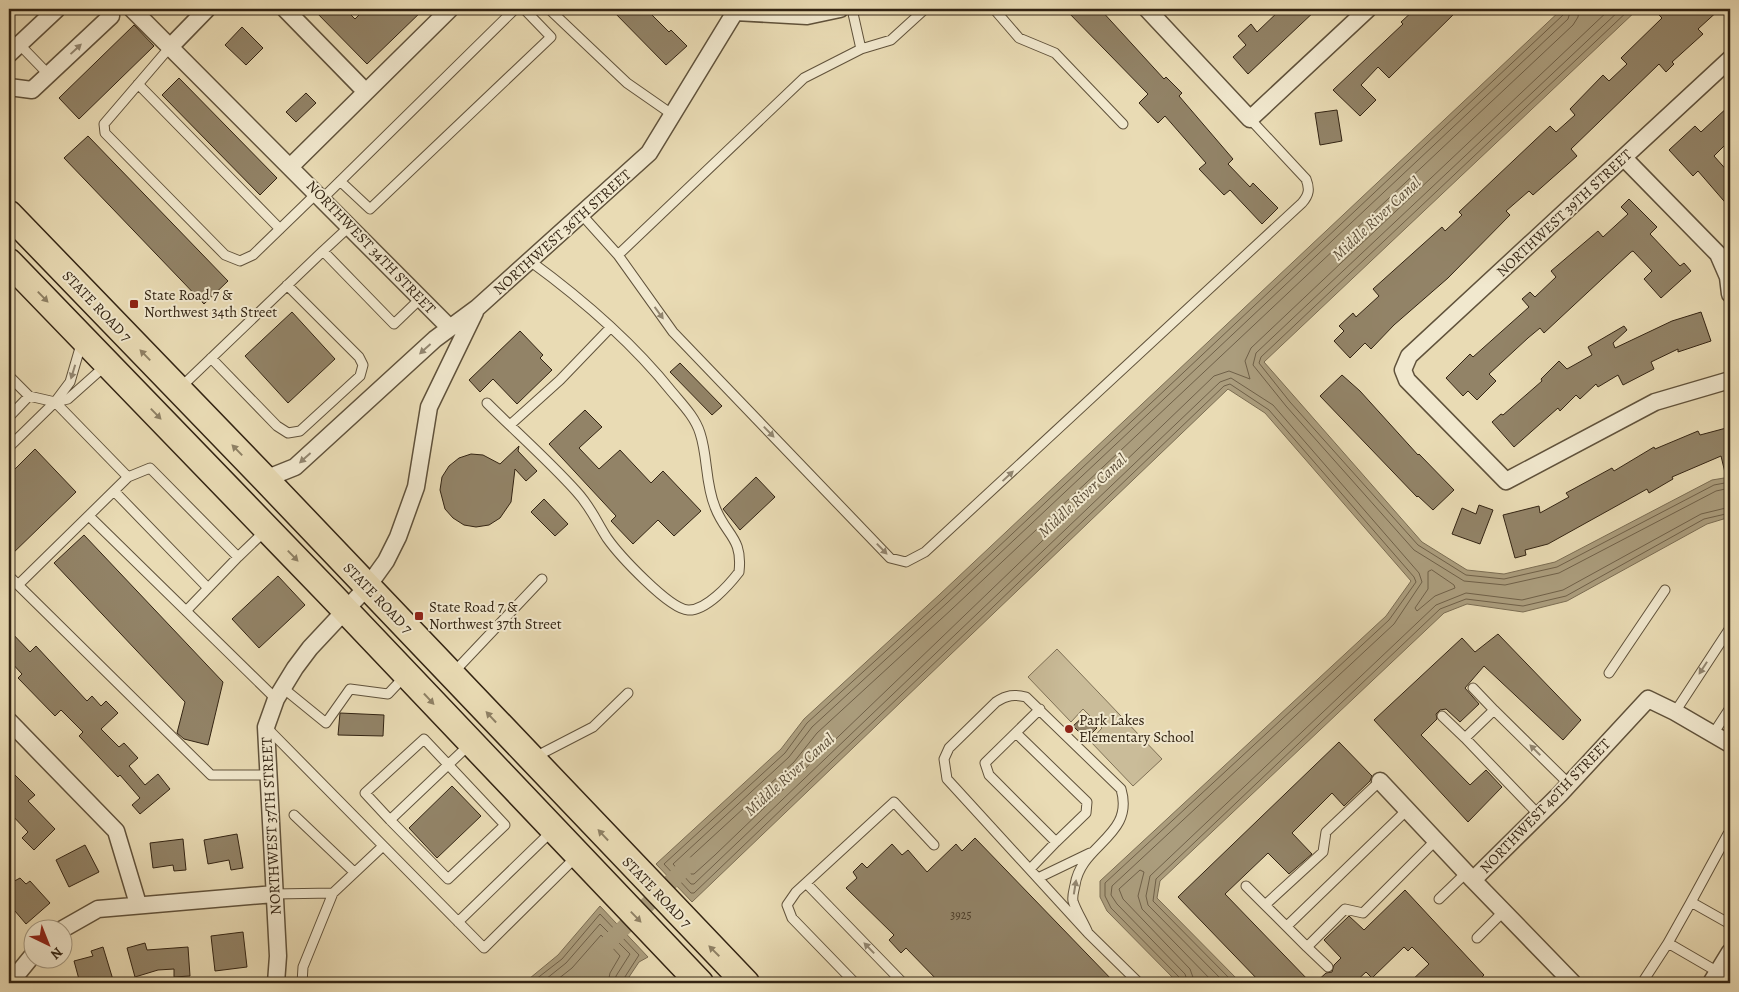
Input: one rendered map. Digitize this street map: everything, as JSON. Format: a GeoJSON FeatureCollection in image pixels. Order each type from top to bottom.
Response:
{"type":"FeatureCollection","features":[{"type":"Feature","properties":{"kind":"main road","name":"STATE ROAD 7"},"geometry":{"type":"LineString","coordinates":[[9,214],[368,586],[682,919],[746,983]]}},
{"type":"Feature","properties":{"kind":"main road","name":"STATE ROAD 7"},"geometry":{"type":"LineString","coordinates":[[9,262],[346,610],[612,893],[700,983]]}},
{"type":"Feature","properties":{"kind":"street"},"geometry":{"type":"LineString","coordinates":[[14,49],[56,9]]}},
{"type":"Feature","properties":{"kind":"street"},"geometry":{"type":"LineString","coordinates":[[9,87],[32,90],[111,16],[110,9]]}},
{"type":"Feature","properties":{"kind":"street","name":"NORTHWEST 34TH STREET"},"geometry":{"type":"LineString","coordinates":[[132,9],[291,166],[450,328]]}},
{"type":"Feature","properties":{"kind":"street"},"geometry":{"type":"LineString","coordinates":[[170,47],[207,9]]}},
{"type":"Feature","properties":{"kind":"street"},"geometry":{"type":"LineString","coordinates":[[285,9],[366,92]]}},
{"type":"Feature","properties":{"kind":"street"},"geometry":{"type":"LineString","coordinates":[[291,166],[450,9]]}},
{"type":"Feature","properties":{"kind":"street","name":"NORTHWEST 36TH STREET"},"geometry":{"type":"LineString","coordinates":[[265,479],[296,467],[450,328],[477,308],[582,215],[649,153],[734,10],[807,16],[840,9]]}},
{"type":"Feature","properties":{"kind":"street"},"geometry":{"type":"LineString","coordinates":[[1147,9],[1250,119],[1368,9]]}},
{"type":"Feature","properties":{"kind":"street","name":"NORTHWEST 39TH STREET"},"geometry":{"type":"LineString","coordinates":[[1730,59],[1409,356],[1403,370],[1406,380],[1506,481],[1656,402],[1730,380]]}},
{"type":"Feature","properties":{"kind":"street"},"geometry":{"type":"LineString","coordinates":[[1624,158],[1718,254],[1728,277],[1730,294]]}},
{"type":"Feature","properties":{"kind":"street","name":"NORTHWEST 37TH STREET"},"geometry":{"type":"LineString","coordinates":[[276,983],[278,956],[266,727],[279,693],[310,648],[368,586],[386,561],[405,521],[416,487],[428,408],[477,308]]}},
{"type":"Feature","properties":{"kind":"street","name":"NORTHWEST 40TH STREET"},"geometry":{"type":"LineString","coordinates":[[1380,781],[1470,877],[1539,815],[1648,699],[1675,712]]}},
{"type":"Feature","properties":{"kind":"street"},"geometry":{"type":"LineString","coordinates":[[1675,712],[1730,744]]}},
{"type":"Feature","properties":{"kind":"street"},"geometry":{"type":"LineString","coordinates":[[9,721],[116,831],[138,904]]}},
{"type":"Feature","properties":{"kind":"street"},"geometry":{"type":"LineString","coordinates":[[1470,877],[1573,983]]}},
{"type":"Feature","properties":{"kind":"street"},"geometry":{"type":"LineString","coordinates":[[72,924],[98,909],[138,904],[274,894]]}},
{"type":"Feature","properties":{"kind":"street"},"geometry":{"type":"LineString","coordinates":[[1714,978],[1730,952]]}},
{"type":"Feature","properties":{"kind":"street"},"geometry":{"type":"LineString","coordinates":[[12,972],[22,964]]}},
{"type":"Feature","properties":{"kind":"lane"},"geometry":{"type":"LineString","coordinates":[[170,47],[104,124],[105,133],[226,255],[240,260],[253,255],[280,229],[340,181],[515,9]]}},
{"type":"Feature","properties":{"kind":"lane"},"geometry":{"type":"LineString","coordinates":[[340,181],[370,209],[552,37],[524,9]]}},
{"type":"Feature","properties":{"kind":"lane"},"geometry":{"type":"LineString","coordinates":[[548,9],[627,82],[673,114]]}},
{"type":"Feature","properties":{"kind":"lane"},"geometry":{"type":"LineString","coordinates":[[852,9],[861,49]]}},
{"type":"Feature","properties":{"kind":"lane"},"geometry":{"type":"LineString","coordinates":[[618,255],[804,78],[861,49],[891,40],[925,9]]}},
{"type":"Feature","properties":{"kind":"lane"},"geometry":{"type":"LineString","coordinates":[[994,9],[1019,38],[1055,53],[1123,124]]}},
{"type":"Feature","properties":{"kind":"lane"},"geometry":{"type":"LineString","coordinates":[[14,49],[49,75]]}},
{"type":"Feature","properties":{"kind":"lane"},"geometry":{"type":"LineString","coordinates":[[138,84],[280,229]]}},
{"type":"Feature","properties":{"kind":"lane"},"geometry":{"type":"LineString","coordinates":[[582,215],[618,255],[673,332],[890,558],[906,562],[926,552],[1302,203],[1308,194],[1309,186],[1306,179],[1250,119]]}},
{"type":"Feature","properties":{"kind":"lane"},"geometry":{"type":"LineString","coordinates":[[178,390],[350,226]]}},
{"type":"Feature","properties":{"kind":"lane"},"geometry":{"type":"LineString","coordinates":[[323,251],[394,324],[420,298]]}},
{"type":"Feature","properties":{"kind":"lane"},"geometry":{"type":"LineString","coordinates":[[487,403],[591,507],[608,539],[655,590],[676,607],[690,610],[707,603],[726,588],[739,572],[739,550],[733,535],[720,519],[714,506],[708,485],[700,433],[689,413],[650,364],[561,283],[530,261]]}},
{"type":"Feature","properties":{"kind":"lane"},"geometry":{"type":"LineString","coordinates":[[211,358],[278,426],[288,433],[300,431],[360,376],[363,365],[358,357],[287,286]]}},
{"type":"Feature","properties":{"kind":"lane"},"geometry":{"type":"LineString","coordinates":[[510,425],[560,380],[611,328]]}},
{"type":"Feature","properties":{"kind":"lane"},"geometry":{"type":"LineString","coordinates":[[9,447],[55,402],[70,382],[83,339]]}},
{"type":"Feature","properties":{"kind":"lane"},"geometry":{"type":"LineString","coordinates":[[9,376],[29,396],[55,402],[68,399],[107,364]]}},
{"type":"Feature","properties":{"kind":"lane"},"geometry":{"type":"LineString","coordinates":[[9,417],[29,396]]}},
{"type":"Feature","properties":{"kind":"lane"},"geometry":{"type":"LineString","coordinates":[[55,402],[128,477]]}},
{"type":"Feature","properties":{"kind":"lane"},"geometry":{"type":"LineString","coordinates":[[18,585],[128,477],[150,468],[238,558]]}},
{"type":"Feature","properties":{"kind":"lane"},"geometry":{"type":"LineString","coordinates":[[114,491],[208,588]]}},
{"type":"Feature","properties":{"kind":"lane"},"geometry":{"type":"LineString","coordinates":[[89,516],[186,611],[279,693],[326,723],[350,689],[388,694],[406,674]]}},
{"type":"Feature","properties":{"kind":"lane"},"geometry":{"type":"LineString","coordinates":[[186,611],[267,529]]}},
{"type":"Feature","properties":{"kind":"lane"},"geometry":{"type":"LineString","coordinates":[[9,576],[211,775],[268,775]]}},
{"type":"Feature","properties":{"kind":"lane"},"geometry":{"type":"LineString","coordinates":[[451,675],[542,578]]}},
{"type":"Feature","properties":{"kind":"lane"},"geometry":{"type":"LineString","coordinates":[[1609,673],[1665,590]]}},
{"type":"Feature","properties":{"kind":"lane"},"geometry":{"type":"LineString","coordinates":[[1675,712],[1730,628]]}},
{"type":"Feature","properties":{"kind":"lane"},"geometry":{"type":"LineString","coordinates":[[1473,688],[1569,784]]}},
{"type":"Feature","properties":{"kind":"lane"},"geometry":{"type":"LineString","coordinates":[[531,759],[593,727],[628,693]]}},
{"type":"Feature","properties":{"kind":"lane"},"geometry":{"type":"LineString","coordinates":[[1038,878],[1090,853],[1114,832],[1121,820],[1125,803],[1120,790],[1040,709],[1026,697],[1017,694],[1005,696],[996,702],[949,748],[944,759],[946,779],[1088,932],[1138,983]]}},
{"type":"Feature","properties":{"kind":"lane"},"geometry":{"type":"LineString","coordinates":[[1713,734],[1730,708]]}},
{"type":"Feature","properties":{"kind":"lane"},"geometry":{"type":"LineString","coordinates":[[1040,709],[985,763],[989,775],[1056,842]]}},
{"type":"Feature","properties":{"kind":"lane"},"geometry":{"type":"LineString","coordinates":[[1465,738],[1494,710]]}},
{"type":"Feature","properties":{"kind":"lane"},"geometry":{"type":"LineString","coordinates":[[1442,716],[1539,815]]}},
{"type":"Feature","properties":{"kind":"lane"},"geometry":{"type":"LineString","coordinates":[[266,727],[484,948],[577,856]]}},
{"type":"Feature","properties":{"kind":"lane"},"geometry":{"type":"LineString","coordinates":[[1016,733],[1087,802],[1086,813],[1030,869]]}},
{"type":"Feature","properties":{"kind":"lane"},"geometry":{"type":"LineString","coordinates":[[424,739],[504,825],[448,879],[390,820],[365,794],[424,739]]}},
{"type":"Feature","properties":{"kind":"lane"},"geometry":{"type":"LineString","coordinates":[[390,820],[471,743]]}},
{"type":"Feature","properties":{"kind":"lane"},"geometry":{"type":"LineString","coordinates":[[1265,905],[1324,852],[1326,832],[1380,781]]}},
{"type":"Feature","properties":{"kind":"lane"},"geometry":{"type":"LineString","coordinates":[[855,983],[792,918],[787,905],[806,883],[894,802],[934,845]]}},
{"type":"Feature","properties":{"kind":"lane"},"geometry":{"type":"LineString","coordinates":[[1287,926],[1407,810]]}},
{"type":"Feature","properties":{"kind":"lane"},"geometry":{"type":"LineString","coordinates":[[294,815],[354,872]]}},
{"type":"Feature","properties":{"kind":"lane"},"geometry":{"type":"LineString","coordinates":[[458,922],[553,830]]}},
{"type":"Feature","properties":{"kind":"lane"},"geometry":{"type":"LineString","coordinates":[[1642,983],[1668,943],[1728,834]]}},
{"type":"Feature","properties":{"kind":"lane"},"geometry":{"type":"LineString","coordinates":[[1307,947],[1345,909],[1363,913],[1436,840]]}},
{"type":"Feature","properties":{"kind":"lane"},"geometry":{"type":"LineString","coordinates":[[302,983],[303,967],[333,893],[382,846]]}},
{"type":"Feature","properties":{"kind":"lane"},"geometry":{"type":"LineString","coordinates":[[1088,932],[1073,900],[1076,879],[1090,853]]}},
{"type":"Feature","properties":{"kind":"lane"},"geometry":{"type":"LineString","coordinates":[[1439,900],[1470,877]]}},
{"type":"Feature","properties":{"kind":"lane"},"geometry":{"type":"LineString","coordinates":[[806,883],[903,983]]}},
{"type":"Feature","properties":{"kind":"lane"},"geometry":{"type":"LineString","coordinates":[[1246,886],[1328,967]]}},
{"type":"Feature","properties":{"kind":"lane"},"geometry":{"type":"LineString","coordinates":[[274,894],[333,893]]}},
{"type":"Feature","properties":{"kind":"lane"},"geometry":{"type":"LineString","coordinates":[[1691,902],[1730,924]]}},
{"type":"Feature","properties":{"kind":"lane"},"geometry":{"type":"LineString","coordinates":[[1477,938],[1503,912]]}},
{"type":"Feature","properties":{"kind":"lane"},"geometry":{"type":"LineString","coordinates":[[1668,943],[1714,978]]}},
{"type":"Feature","properties":{"kind":"shaded area"},"geometry":{"type":"Polygon","coordinates":[[[1057,649],[1162,759],[1133,786],[1090,741],[1102,728],[1083,709],[1071,722],[1028,677],[1057,649]]]}},
{"type":"Feature","properties":{"kind":"water"},"geometry":{"type":"Polygon","coordinates":[[[1562,9],[1638,9],[1264,362],[1422,542],[1467,570],[1504,574],[1555,562],[1712,480],[1730,477],[1730,517],[1707,524],[1567,601],[1523,612],[1467,604],[1444,613],[1160,881],[1157,898],[1241,983],[1178,983],[1107,911],[1100,897],[1100,881],[1386,616],[1411,581],[1265,413],[1228,389],[692,902],[656,864],[781,749],[804,719],[939,595],[1562,9]]]}},
{"type":"Feature","properties":{"kind":"water"},"geometry":{"type":"Polygon","coordinates":[[[600,906],[648,957],[639,962],[625,983],[524,983],[558,955],[600,906]]]}},
{"type":"Feature","properties":{"kind":"building"},"geometry":{"type":"Polygon","coordinates":[[[313,9],[345,9],[355,19],[365,9],[424,9],[367,64],[313,9]]]}},
{"type":"Feature","properties":{"kind":"building"},"geometry":{"type":"Polygon","coordinates":[[[611,9],[646,9],[669,32],[671,30],[687,46],[666,65],[611,9]]]}},
{"type":"Feature","properties":{"kind":"building"},"geometry":{"type":"Polygon","coordinates":[[[1065,9],[1100,9],[1164,79],[1166,77],[1182,93],[1179,96],[1233,159],[1228,164],[1250,187],[1253,183],[1278,208],[1262,224],[1230,190],[1224,195],[1199,169],[1206,163],[1165,116],[1158,123],[1139,103],[1148,94],[1065,9]]]}},
{"type":"Feature","properties":{"kind":"building"},"geometry":{"type":"Polygon","coordinates":[[[1281,9],[1317,9],[1248,74],[1233,57],[1246,45],[1238,36],[1251,24],[1257,32],[1281,9]]]}},
{"type":"Feature","properties":{"kind":"building"},"geometry":{"type":"Polygon","coordinates":[[[1415,9],[1459,9],[1389,78],[1378,67],[1361,85],[1376,100],[1360,116],[1333,90],[1403,24],[1401,22],[1415,9]]]}},
{"type":"Feature","properties":{"kind":"building"},"geometry":{"type":"Polygon","coordinates":[[[1653,9],[1720,9],[1698,29],[1703,34],[1672,62],[1674,64],[1666,72],[1659,64],[1571,149],[1577,156],[1533,195],[1529,191],[1506,211],[1510,215],[1448,278],[1394,325],[1371,349],[1365,343],[1350,358],[1334,341],[1344,331],[1339,326],[1353,313],[1356,317],[1379,296],[1373,289],[1442,227],[1445,231],[1462,215],[1459,212],[1550,126],[1556,132],[1575,115],[1570,109],[1603,75],[1609,81],[1627,64],[1621,58],[1662,18],[1653,9]]]}},
{"type":"Feature","properties":{"kind":"building"},"geometry":{"type":"Polygon","coordinates":[[[134,25],[154,46],[79,119],[59,98],[134,25]]]}},
{"type":"Feature","properties":{"kind":"building"},"geometry":{"type":"Polygon","coordinates":[[[242,27],[263,48],[246,65],[225,45],[242,27]]]}},
{"type":"Feature","properties":{"kind":"building"},"geometry":{"type":"Polygon","coordinates":[[[179,78],[277,178],[260,195],[162,95],[179,78]]]}},
{"type":"Feature","properties":{"kind":"building"},"geometry":{"type":"Polygon","coordinates":[[[306,93],[316,103],[296,122],[286,112],[306,93]]]}},
{"type":"Feature","properties":{"kind":"building"},"geometry":{"type":"Polygon","coordinates":[[[1730,105],[1730,140],[1714,156],[1730,174],[1730,208],[1698,171],[1693,176],[1669,150],[1695,126],[1701,132],[1730,105]]]}},
{"type":"Feature","properties":{"kind":"building"},"geometry":{"type":"Polygon","coordinates":[[[1337,110],[1342,141],[1320,145],[1315,113],[1337,110]]]}},
{"type":"Feature","properties":{"kind":"building"},"geometry":{"type":"Polygon","coordinates":[[[88,136],[228,281],[204,304],[64,158],[88,136]]]}},
{"type":"Feature","properties":{"kind":"building"},"geometry":{"type":"Polygon","coordinates":[[[1629,199],[1657,227],[1650,234],[1680,266],[1684,263],[1691,271],[1661,298],[1644,279],[1652,271],[1633,251],[1631,252],[1544,333],[1540,328],[1489,374],[1496,381],[1477,400],[1468,391],[1463,396],[1446,378],[1470,354],[1473,357],[1529,307],[1522,299],[1530,292],[1535,297],[1556,277],[1551,271],[1598,231],[1603,237],[1628,214],[1621,207],[1629,199]]]}},
{"type":"Feature","properties":{"kind":"building"},"geometry":{"type":"Polygon","coordinates":[[[292,312],[335,359],[288,403],[245,356],[292,312]]]}},
{"type":"Feature","properties":{"kind":"building"},"geometry":{"type":"Polygon","coordinates":[[[1701,312],[1711,341],[1678,352],[1678,349],[1651,362],[1654,369],[1623,385],[1618,375],[1598,387],[1596,384],[1580,399],[1576,395],[1560,411],[1558,408],[1514,447],[1492,422],[1501,414],[1503,415],[1542,381],[1541,379],[1559,361],[1567,369],[1592,355],[1588,347],[1624,326],[1627,330],[1613,343],[1615,348],[1672,321],[1701,312]]]}},
{"type":"Feature","properties":{"kind":"building"},"geometry":{"type":"Polygon","coordinates":[[[520,331],[543,355],[540,358],[552,370],[517,404],[493,379],[480,392],[469,380],[520,331]]]}},
{"type":"Feature","properties":{"kind":"building"},"geometry":{"type":"Polygon","coordinates":[[[680,363],[722,406],[712,415],[670,372],[680,363]]]}},
{"type":"Feature","properties":{"kind":"building"},"geometry":{"type":"Polygon","coordinates":[[[1342,375],[1360,391],[1418,455],[1454,490],[1433,510],[1417,497],[1320,396],[1342,375]]]}},
{"type":"Feature","properties":{"kind":"building"},"geometry":{"type":"Polygon","coordinates":[[[585,410],[602,427],[579,448],[599,469],[620,450],[651,483],[663,471],[701,511],[674,536],[658,520],[633,544],[611,521],[616,516],[549,444],[585,410]]]}},
{"type":"Feature","properties":{"kind":"building"},"geometry":{"type":"Polygon","coordinates":[[[1730,427],[1730,477],[1726,477],[1721,456],[1672,477],[1673,479],[1649,493],[1647,489],[1548,544],[1525,550],[1526,555],[1515,558],[1503,515],[1539,506],[1540,513],[1569,497],[1566,493],[1612,468],[1614,471],[1654,447],[1655,449],[1698,431],[1700,435],[1730,427]]]}},
{"type":"Feature","properties":{"kind":"building"},"geometry":{"type":"Polygon","coordinates":[[[519,446],[518,451],[537,471],[526,481],[515,469],[511,502],[500,518],[489,525],[476,527],[464,525],[453,518],[445,509],[440,490],[442,477],[449,466],[459,458],[471,454],[483,455],[500,464],[519,446]]]}},
{"type":"Feature","properties":{"kind":"building"},"geometry":{"type":"Polygon","coordinates":[[[35,449],[76,492],[9,557],[9,475],[35,449]]]}},
{"type":"Feature","properties":{"kind":"building"},"geometry":{"type":"Polygon","coordinates":[[[756,477],[775,497],[740,530],[723,509],[756,477]]]}},
{"type":"Feature","properties":{"kind":"building"},"geometry":{"type":"Polygon","coordinates":[[[544,499],[568,524],[555,536],[531,512],[544,499]]]}},
{"type":"Feature","properties":{"kind":"building"},"geometry":{"type":"Polygon","coordinates":[[[1479,505],[1493,510],[1480,544],[1452,534],[1462,508],[1476,514],[1479,505]]]}},
{"type":"Feature","properties":{"kind":"building"},"geometry":{"type":"Polygon","coordinates":[[[84,535],[223,682],[208,745],[184,739],[177,733],[185,702],[54,563],[84,535]]]}},
{"type":"Feature","properties":{"kind":"building"},"geometry":{"type":"Polygon","coordinates":[[[278,576],[305,605],[259,648],[232,619],[278,576]]]}},
{"type":"Feature","properties":{"kind":"building"},"geometry":{"type":"Polygon","coordinates":[[[9,630],[30,652],[36,646],[87,701],[92,696],[101,706],[106,701],[118,713],[101,729],[119,747],[124,743],[138,758],[129,766],[145,785],[158,774],[170,789],[140,814],[132,805],[140,798],[120,775],[118,777],[79,736],[83,732],[61,710],[55,716],[18,678],[22,674],[9,660],[9,630]]]}},
{"type":"Feature","properties":{"kind":"building"},"geometry":{"type":"Polygon","coordinates":[[[1498,634],[1581,720],[1563,740],[1484,666],[1465,688],[1479,704],[1460,722],[1446,709],[1440,710],[1436,714],[1437,719],[1421,735],[1470,785],[1486,770],[1502,787],[1468,822],[1374,720],[1462,638],[1475,652],[1498,634]]]}},
{"type":"Feature","properties":{"kind":"building"},"geometry":{"type":"Polygon","coordinates":[[[340,713],[384,715],[383,736],[338,735],[340,713]]]}},
{"type":"Feature","properties":{"kind":"building"},"geometry":{"type":"Polygon","coordinates":[[[1085,715],[1097,728],[1086,739],[1073,726],[1085,715]]]}},
{"type":"Feature","properties":{"kind":"building"},"geometry":{"type":"Polygon","coordinates":[[[1339,742],[1372,776],[1370,781],[1344,806],[1332,793],[1292,833],[1312,854],[1289,874],[1268,853],[1225,894],[1311,983],[1261,983],[1178,897],[1339,742]]]}},
{"type":"Feature","properties":{"kind":"building"},"geometry":{"type":"Polygon","coordinates":[[[9,769],[35,795],[28,801],[55,829],[34,850],[22,838],[28,832],[9,812],[9,769]]]}},
{"type":"Feature","properties":{"kind":"building"},"geometry":{"type":"Polygon","coordinates":[[[452,786],[481,816],[437,858],[409,828],[452,786]]]}},
{"type":"Feature","properties":{"kind":"building"},"geometry":{"type":"Polygon","coordinates":[[[237,834],[243,868],[231,870],[229,860],[208,864],[204,840],[237,834]]]}},
{"type":"Feature","properties":{"kind":"building"},"geometry":{"type":"Polygon","coordinates":[[[975,838],[1115,983],[940,983],[906,948],[901,953],[889,940],[894,935],[846,888],[857,878],[853,872],[862,863],[867,868],[892,844],[902,855],[908,850],[927,872],[956,844],[962,851],[975,838]]]}},
{"type":"Feature","properties":{"kind":"building"},"geometry":{"type":"Polygon","coordinates":[[[183,839],[186,870],[174,871],[173,865],[153,868],[150,843],[183,839]]]}},
{"type":"Feature","properties":{"kind":"building"},"geometry":{"type":"Polygon","coordinates":[[[85,845],[99,872],[69,887],[56,860],[85,845]]]}},
{"type":"Feature","properties":{"kind":"building"},"geometry":{"type":"Polygon","coordinates":[[[20,878],[26,884],[30,881],[50,903],[31,920],[23,920],[9,904],[9,884],[20,878]]]}},
{"type":"Feature","properties":{"kind":"building"},"geometry":{"type":"Polygon","coordinates":[[[1405,890],[1484,975],[1476,983],[1409,983],[1429,964],[1412,947],[1408,951],[1404,947],[1372,978],[1366,972],[1354,983],[1315,983],[1326,973],[1332,972],[1334,965],[1341,958],[1324,940],[1349,916],[1364,930],[1405,890]]]}},
{"type":"Feature","properties":{"kind":"building"},"geometry":{"type":"Polygon","coordinates":[[[243,932],[247,967],[215,971],[211,936],[243,932]]]}},
{"type":"Feature","properties":{"kind":"building"},"geometry":{"type":"Polygon","coordinates":[[[145,943],[147,950],[188,947],[190,976],[174,977],[174,969],[158,970],[135,977],[127,948],[145,943]]]}},
{"type":"Feature","properties":{"kind":"building"},"geometry":{"type":"Polygon","coordinates":[[[103,947],[114,983],[80,983],[74,961],[93,956],[91,951],[103,947]]]}},
{"type":"Feature","properties":{"kind":"waterway","name":"Middle River Canal"},"geometry":{"type":"LineString","coordinates":[[607,944],[688,865]]}},
{"type":"Feature","properties":{"kind":"place","name":"State Road 7 & Northwest 34th Street"},"geometry":{"type":"Point","coordinates":[134,304]}},
{"type":"Feature","properties":{"kind":"place","name":"State Road 7 & Northwest 37th Street"},"geometry":{"type":"Point","coordinates":[419,616]}},
{"type":"Feature","properties":{"kind":"place","name":"Park Lakes Elementary School"},"geometry":{"type":"Point","coordinates":[1069,729]}}]}
